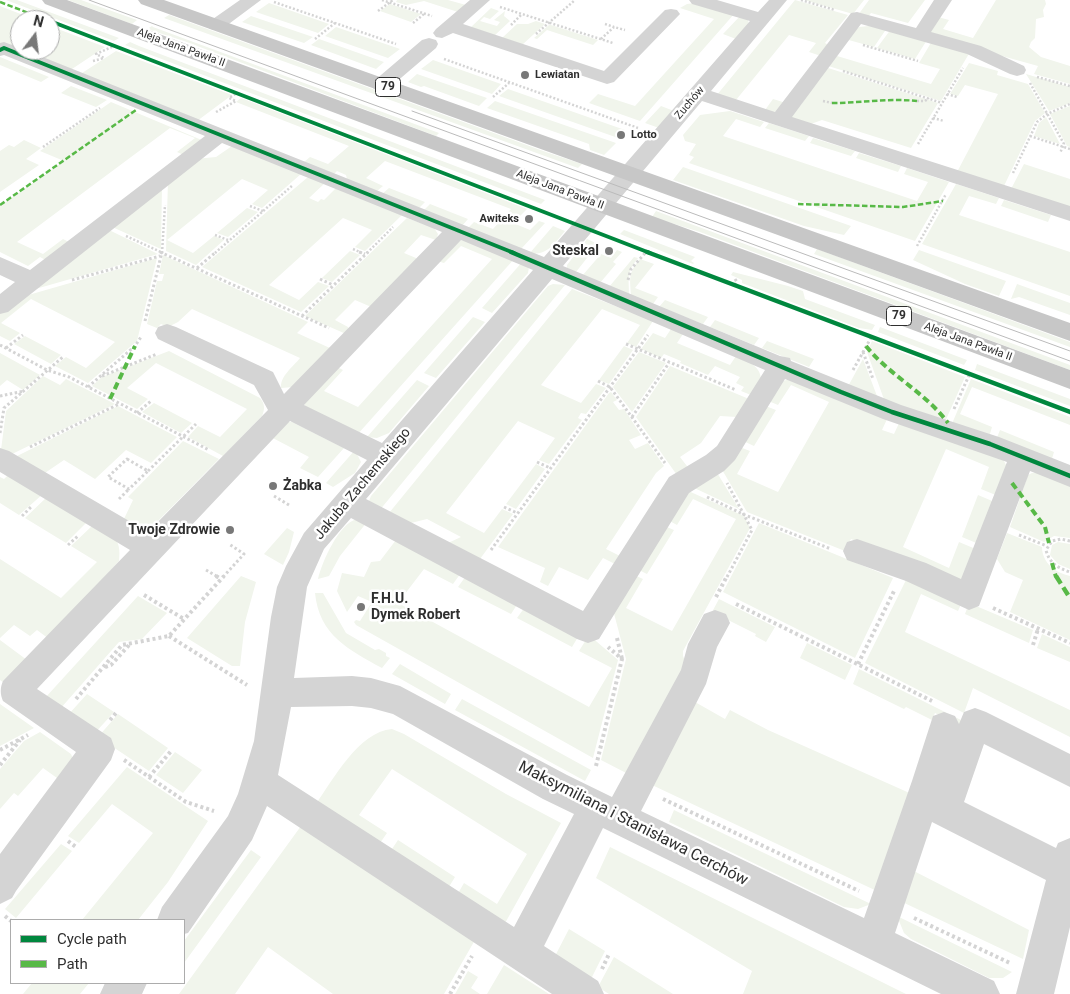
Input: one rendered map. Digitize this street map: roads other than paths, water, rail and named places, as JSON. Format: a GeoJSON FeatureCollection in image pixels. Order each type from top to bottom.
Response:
{"type":"FeatureCollection","features":[{"type":"Feature","properties":{"kind":"main road","name":"Aleja Jana Pawła II"},"geometry":{"type":"LineString","coordinates":[[51,0],[1070,380]]}},
{"type":"Feature","properties":{"kind":"main road","name":"79"},"geometry":{"type":"LineString","coordinates":[[147,0],[1070,332]]}},
{"type":"Feature","properties":{"kind":"street"},"geometry":{"type":"LineString","coordinates":[[216,25],[252,0]]}},
{"type":"Feature","properties":{"kind":"street"},"geometry":{"type":"LineString","coordinates":[[381,85],[481,0]]}},
{"type":"Feature","properties":{"kind":"street"},"geometry":{"type":"LineString","coordinates":[[698,0],[762,18]]}},
{"type":"Feature","properties":{"kind":"street","name":"Zuchów"},"geometry":{"type":"LineString","coordinates":[[601,206],[778,0]]}},
{"type":"Feature","properties":{"kind":"street"},"geometry":{"type":"LineString","coordinates":[[921,44],[943,0]]}},
{"type":"Feature","properties":{"kind":"street"},"geometry":{"type":"LineString","coordinates":[[439,36],[607,78],[677,7]]}},
{"type":"Feature","properties":{"kind":"street"},"geometry":{"type":"LineString","coordinates":[[779,120],[857,17],[921,44],[974,50],[1020,71]]}},
{"type":"Feature","properties":{"kind":"street"},"geometry":{"type":"LineString","coordinates":[[0,50],[4,48],[218,124],[410,211],[522,256],[574,280],[884,409],[953,431],[1070,476]]}},
{"type":"Feature","properties":{"kind":"street"},"geometry":{"type":"LineString","coordinates":[[698,94],[1070,214]]}},
{"type":"Feature","properties":{"kind":"street"},"geometry":{"type":"LineString","coordinates":[[0,306],[218,124]]}},
{"type":"Feature","properties":{"kind":"street","name":"Jakuba Zachemskiego"},"geometry":{"type":"LineString","coordinates":[[176,919],[240,828],[248,812],[266,757],[262,689],[295,578],[314,541],[601,206]]}},
{"type":"Feature","properties":{"kind":"street"},"geometry":{"type":"LineString","coordinates":[[0,886],[2,880],[99,749],[14,691],[457,230]]}},
{"type":"Feature","properties":{"kind":"street"},"geometry":{"type":"LineString","coordinates":[[0,265],[32,281]]}},
{"type":"Feature","properties":{"kind":"street"},"geometry":{"type":"LineString","coordinates":[[163,343],[264,379],[275,402],[385,457]]}},
{"type":"Feature","properties":{"kind":"street"},"geometry":{"type":"LineString","coordinates":[[346,502],[588,629],[679,485],[715,463],[726,453],[781,366]]}},
{"type":"Feature","properties":{"kind":"street"},"geometry":{"type":"LineString","coordinates":[[846,551],[916,572],[969,597],[1022,457]]}},
{"type":"Feature","properties":{"kind":"street"},"geometry":{"type":"LineString","coordinates":[[0,459],[151,548]]}},
{"type":"Feature","properties":{"kind":"street"},"geometry":{"type":"LineString","coordinates":[[521,952],[608,813],[646,764],[695,674],[703,644],[724,605]]}},
{"type":"Feature","properties":{"kind":"street","name":"Maksymiliana i Stanisława Cerchów"},"geometry":{"type":"LineString","coordinates":[[262,689],[352,691],[385,696],[400,701],[608,813],[980,994]]}},
{"type":"Feature","properties":{"kind":"street"},"geometry":{"type":"LineString","coordinates":[[874,943],[929,781],[941,715]]}},
{"type":"Feature","properties":{"kind":"street"},"geometry":{"type":"LineString","coordinates":[[1035,994],[1068,863],[944,810],[975,723],[1070,771]]}},
{"type":"Feature","properties":{"kind":"street"},"geometry":{"type":"LineString","coordinates":[[258,781],[585,994]]}},
{"type":"Feature","properties":{"kind":"street"},"geometry":{"type":"LineString","coordinates":[[119,994],[127,984]]}},
{"type":"Feature","properties":{"kind":"tram line"},"geometry":{"type":"LineString","coordinates":[[89,0],[1070,361]]}},
{"type":"Feature","properties":{"kind":"tram line"},"geometry":{"type":"LineString","coordinates":[[412,111],[1070,351]]}},
{"type":"Feature","properties":{"kind":"place","name":"Lewiatan"},"geometry":{"type":"Point","coordinates":[525,75]}},
{"type":"Feature","properties":{"kind":"place","name":"Lotto"},"geometry":{"type":"Point","coordinates":[621,135]}},
{"type":"Feature","properties":{"kind":"place","name":"Awiteks"},"geometry":{"type":"Point","coordinates":[529,219]}},
{"type":"Feature","properties":{"kind":"place","name":"Steskal"},"geometry":{"type":"Point","coordinates":[609,251]}},
{"type":"Feature","properties":{"kind":"place","name":"Żabka"},"geometry":{"type":"Point","coordinates":[273,486]}},
{"type":"Feature","properties":{"kind":"place","name":"Twoje Zdrowie"},"geometry":{"type":"Point","coordinates":[230,530]}},
{"type":"Feature","properties":{"kind":"place","name":"F.H.U. Dymek Robert"},"geometry":{"type":"Point","coordinates":[361,607]}}]}
